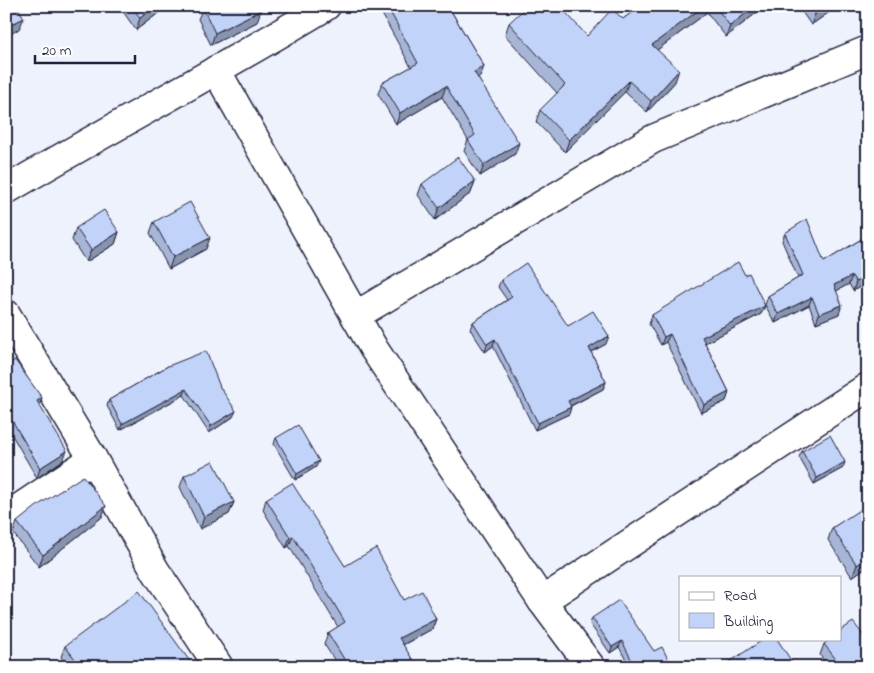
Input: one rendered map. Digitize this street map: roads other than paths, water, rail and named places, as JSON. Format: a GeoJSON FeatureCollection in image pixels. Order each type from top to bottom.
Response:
{"type":"FeatureCollection","features":[{"type":"Feature","properties":{"kind":"street"},"geometry":{"type":"LineString","coordinates":[[6,190],[326,6]]}},
{"type":"Feature","properties":{"kind":"street"},"geometry":{"type":"LineString","coordinates":[[355,316],[653,138],[868,50]]}},
{"type":"Feature","properties":{"kind":"street"},"geometry":{"type":"LineString","coordinates":[[216,70],[374,349],[542,601],[591,667]]}},
{"type":"Feature","properties":{"kind":"street"},"geometry":{"type":"LineString","coordinates":[[6,314],[156,570],[219,667]]}},
{"type":"Feature","properties":{"kind":"street"},"geometry":{"type":"LineString","coordinates":[[542,601],[868,387]]}},
{"type":"Feature","properties":{"kind":"street"},"geometry":{"type":"LineString","coordinates":[[6,517],[93,460]]}}]}
